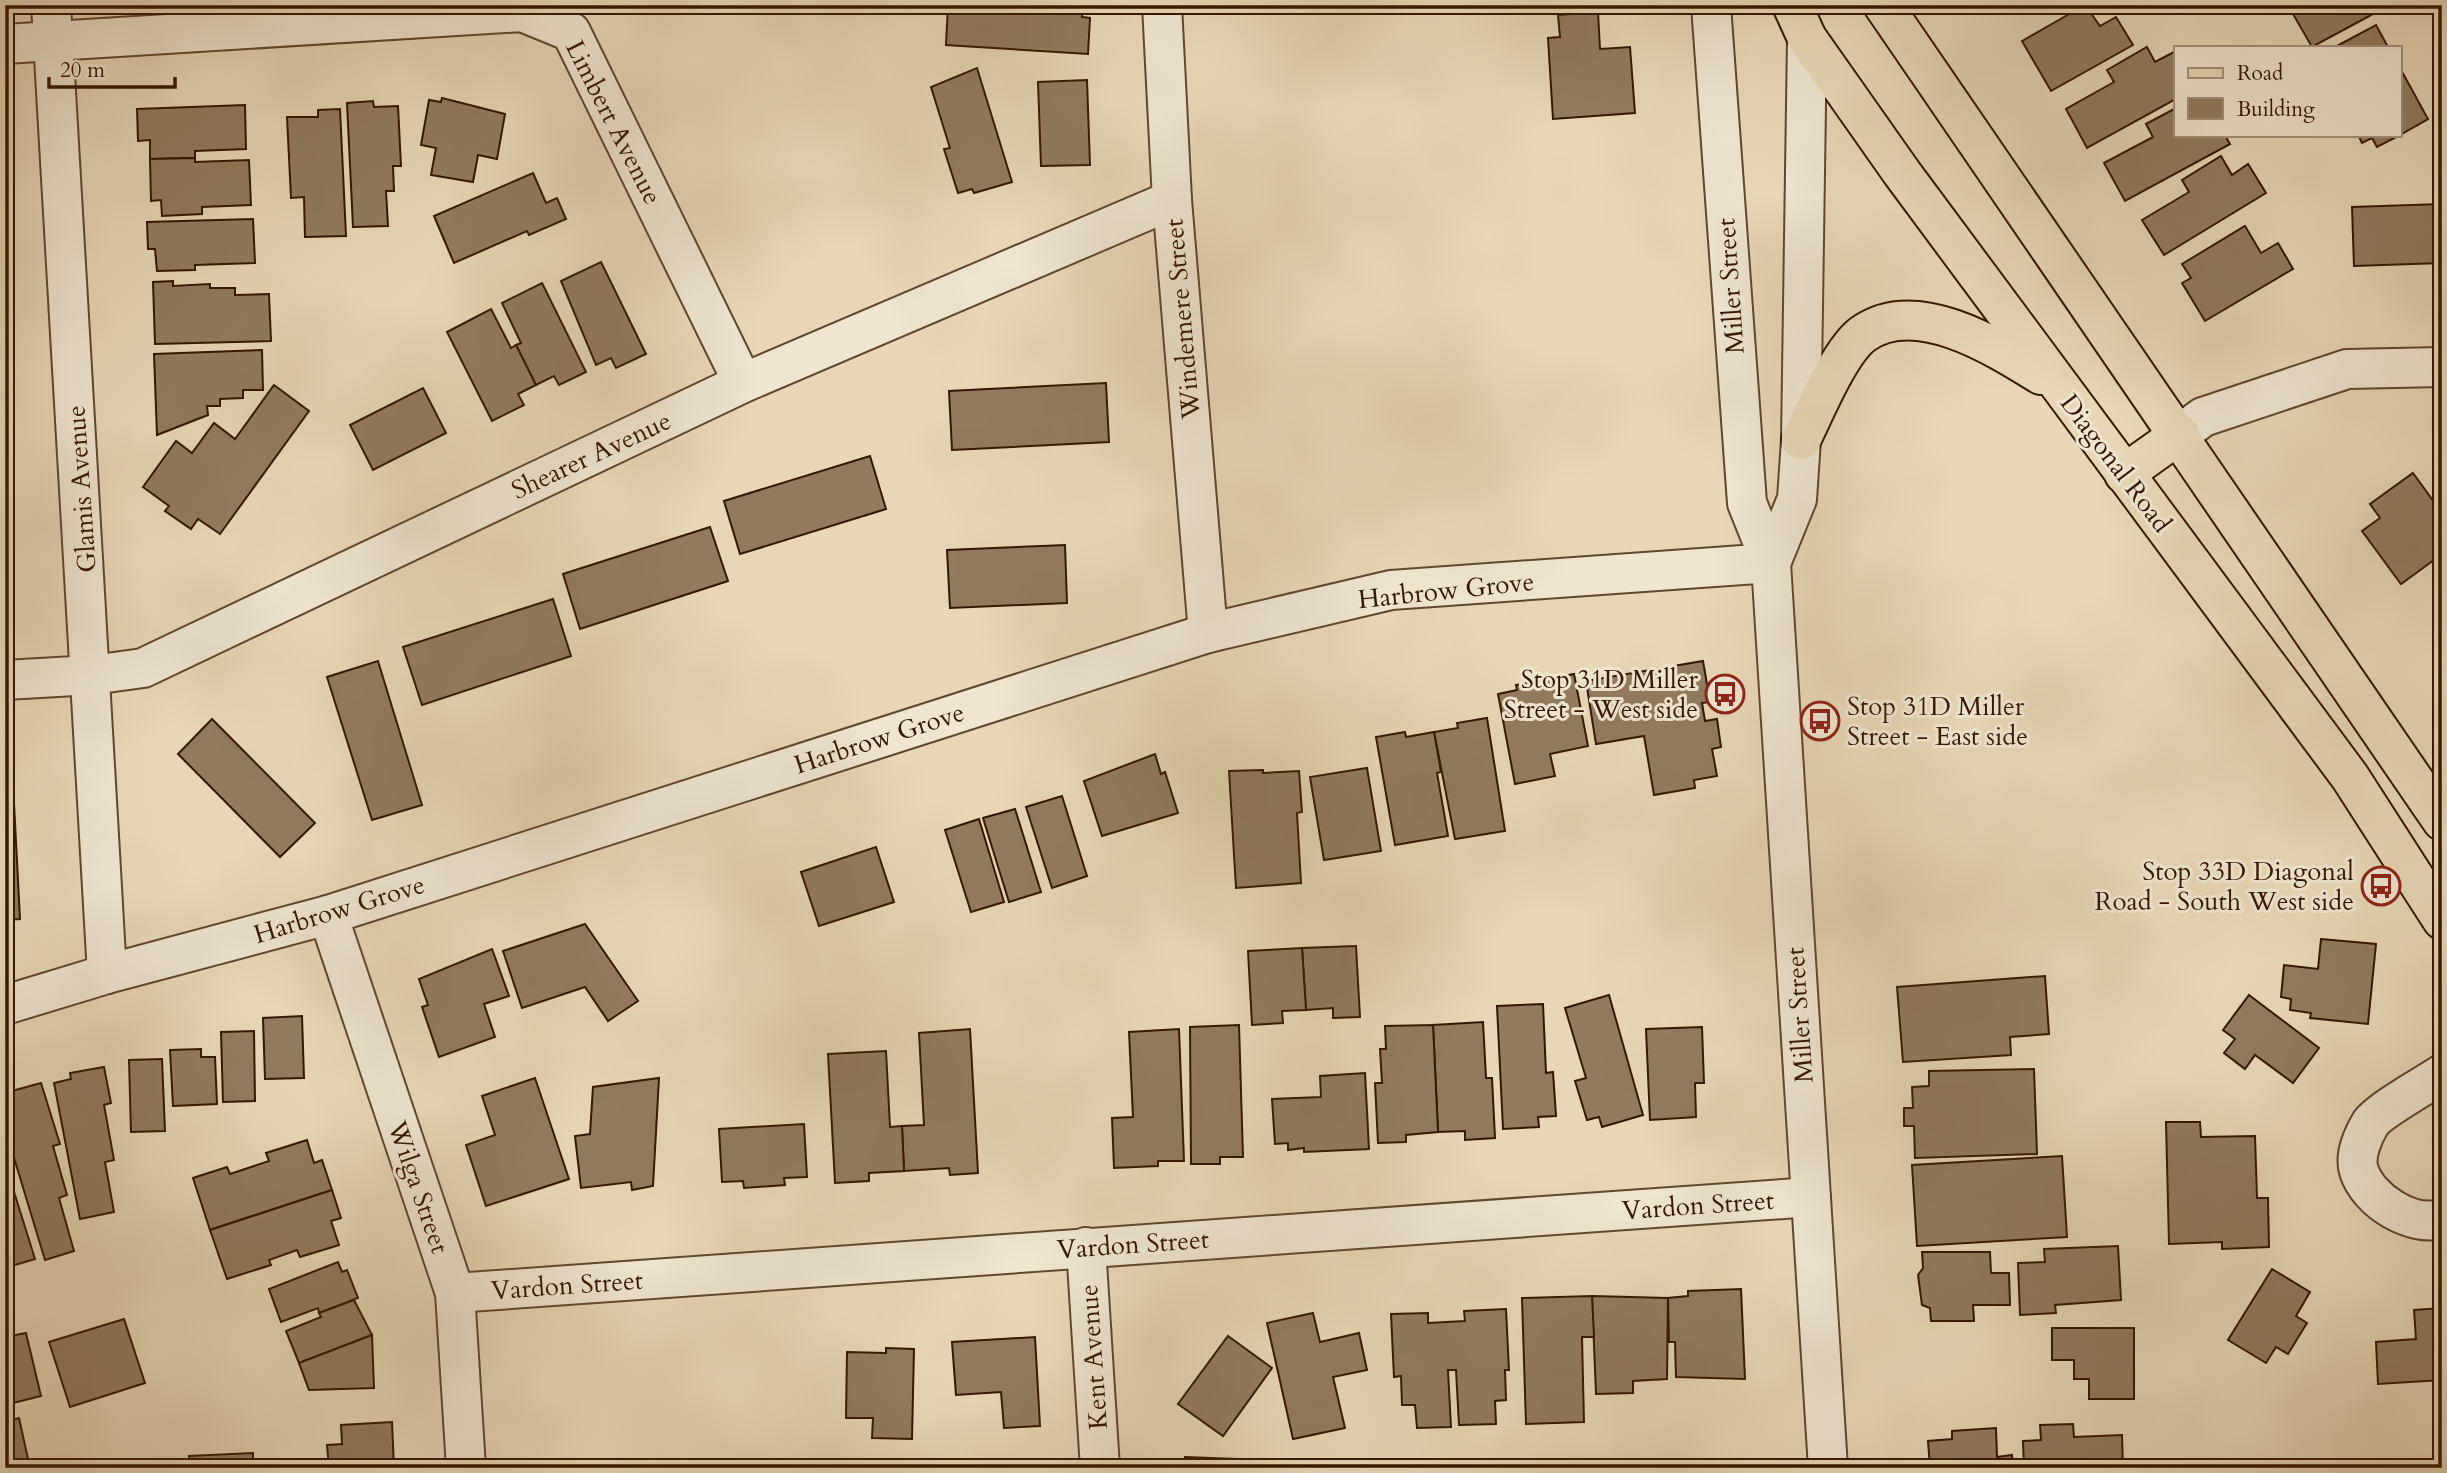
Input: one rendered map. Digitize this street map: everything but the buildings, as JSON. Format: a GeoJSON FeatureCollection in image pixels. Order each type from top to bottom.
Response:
{"type":"FeatureCollection","features":[{"type":"Feature","properties":{"kind":"main road"},"geometry":{"type":"LineString","coordinates":[[1883,5],[1931,80],[2180,434],[2442,821]]}},
{"type":"Feature","properties":{"kind":"main road","name":"Diagonal Road"},"geometry":{"type":"LineString","coordinates":[[1801,16],[1902,173],[2350,777],[2442,920]]}},
{"type":"Feature","properties":{"kind":"main road"},"geometry":{"type":"LineString","coordinates":[[1801,440],[1835,370],[1863,334],[1891,323],[1922,321],[1983,339],[2058,386]]}},
{"type":"Feature","properties":{"kind":"main road"},"geometry":{"type":"LineString","coordinates":[[2124,474],[2180,434]]}},
{"type":"Feature","properties":{"kind":"street","name":"Windemere Street"},"geometry":{"type":"LineString","coordinates":[[1162,5],[1172,200],[1208,633]]}},
{"type":"Feature","properties":{"kind":"street","name":"Miller Street"},"geometry":{"type":"LineString","coordinates":[[1711,5],[1747,503],[1771,563],[1828,1468]]}},
{"type":"Feature","properties":{"kind":"street","name":"Limbert Avenue"},"geometry":{"type":"LineString","coordinates":[[5,44],[52,23],[522,12],[548,20],[571,32],[743,383]]}},
{"type":"Feature","properties":{"kind":"street","name":"Miller Street"},"geometry":{"type":"LineString","coordinates":[[1771,563],[1797,499],[1801,440],[1801,16]]}},
{"type":"Feature","properties":{"kind":"street","name":"Glamis Avenue"},"geometry":{"type":"LineString","coordinates":[[52,23],[92,675],[107,974]]}},
{"type":"Feature","properties":{"kind":"street","name":"Shearer Avenue"},"geometry":{"type":"LineString","coordinates":[[5,680],[92,675],[143,668],[743,383],[1172,200]]}},
{"type":"Feature","properties":{"kind":"street"},"geometry":{"type":"LineString","coordinates":[[2180,434],[2203,417],[2347,369],[2442,367]]}},
{"type":"Feature","properties":{"kind":"street","name":"Harbrow Grove"},"geometry":{"type":"LineString","coordinates":[[5,1005],[107,974],[328,915],[1208,633],[1391,590],[1771,563]]}},
{"type":"Feature","properties":{"kind":"street","name":"Wilga Street"},"geometry":{"type":"LineString","coordinates":[[328,915],[455,1293],[466,1468]]}},
{"type":"Feature","properties":{"kind":"street"},"geometry":{"type":"LineString","coordinates":[[2442,1074],[2372,1121],[2359,1149],[2359,1171],[2383,1204],[2410,1219],[2442,1219]]}},
{"type":"Feature","properties":{"kind":"street","name":"Vardon Street"},"geometry":{"type":"LineString","coordinates":[[455,1293],[1811,1197]]}},
{"type":"Feature","properties":{"kind":"street","name":"Kent Avenue"},"geometry":{"type":"LineString","coordinates":[[1086,1247],[1100,1468]]}},
{"type":"Feature","properties":{"kind":"place","name":"Stop 31D Miller Street - West side"},"geometry":{"type":"Point","coordinates":[1725,694]}},
{"type":"Feature","properties":{"kind":"place","name":"Stop 31D Miller Street - East side"},"geometry":{"type":"Point","coordinates":[1820,721]}},
{"type":"Feature","properties":{"kind":"place","name":"Stop 33D Diagonal Road - South West side"},"geometry":{"type":"Point","coordinates":[2381,886]}}]}
